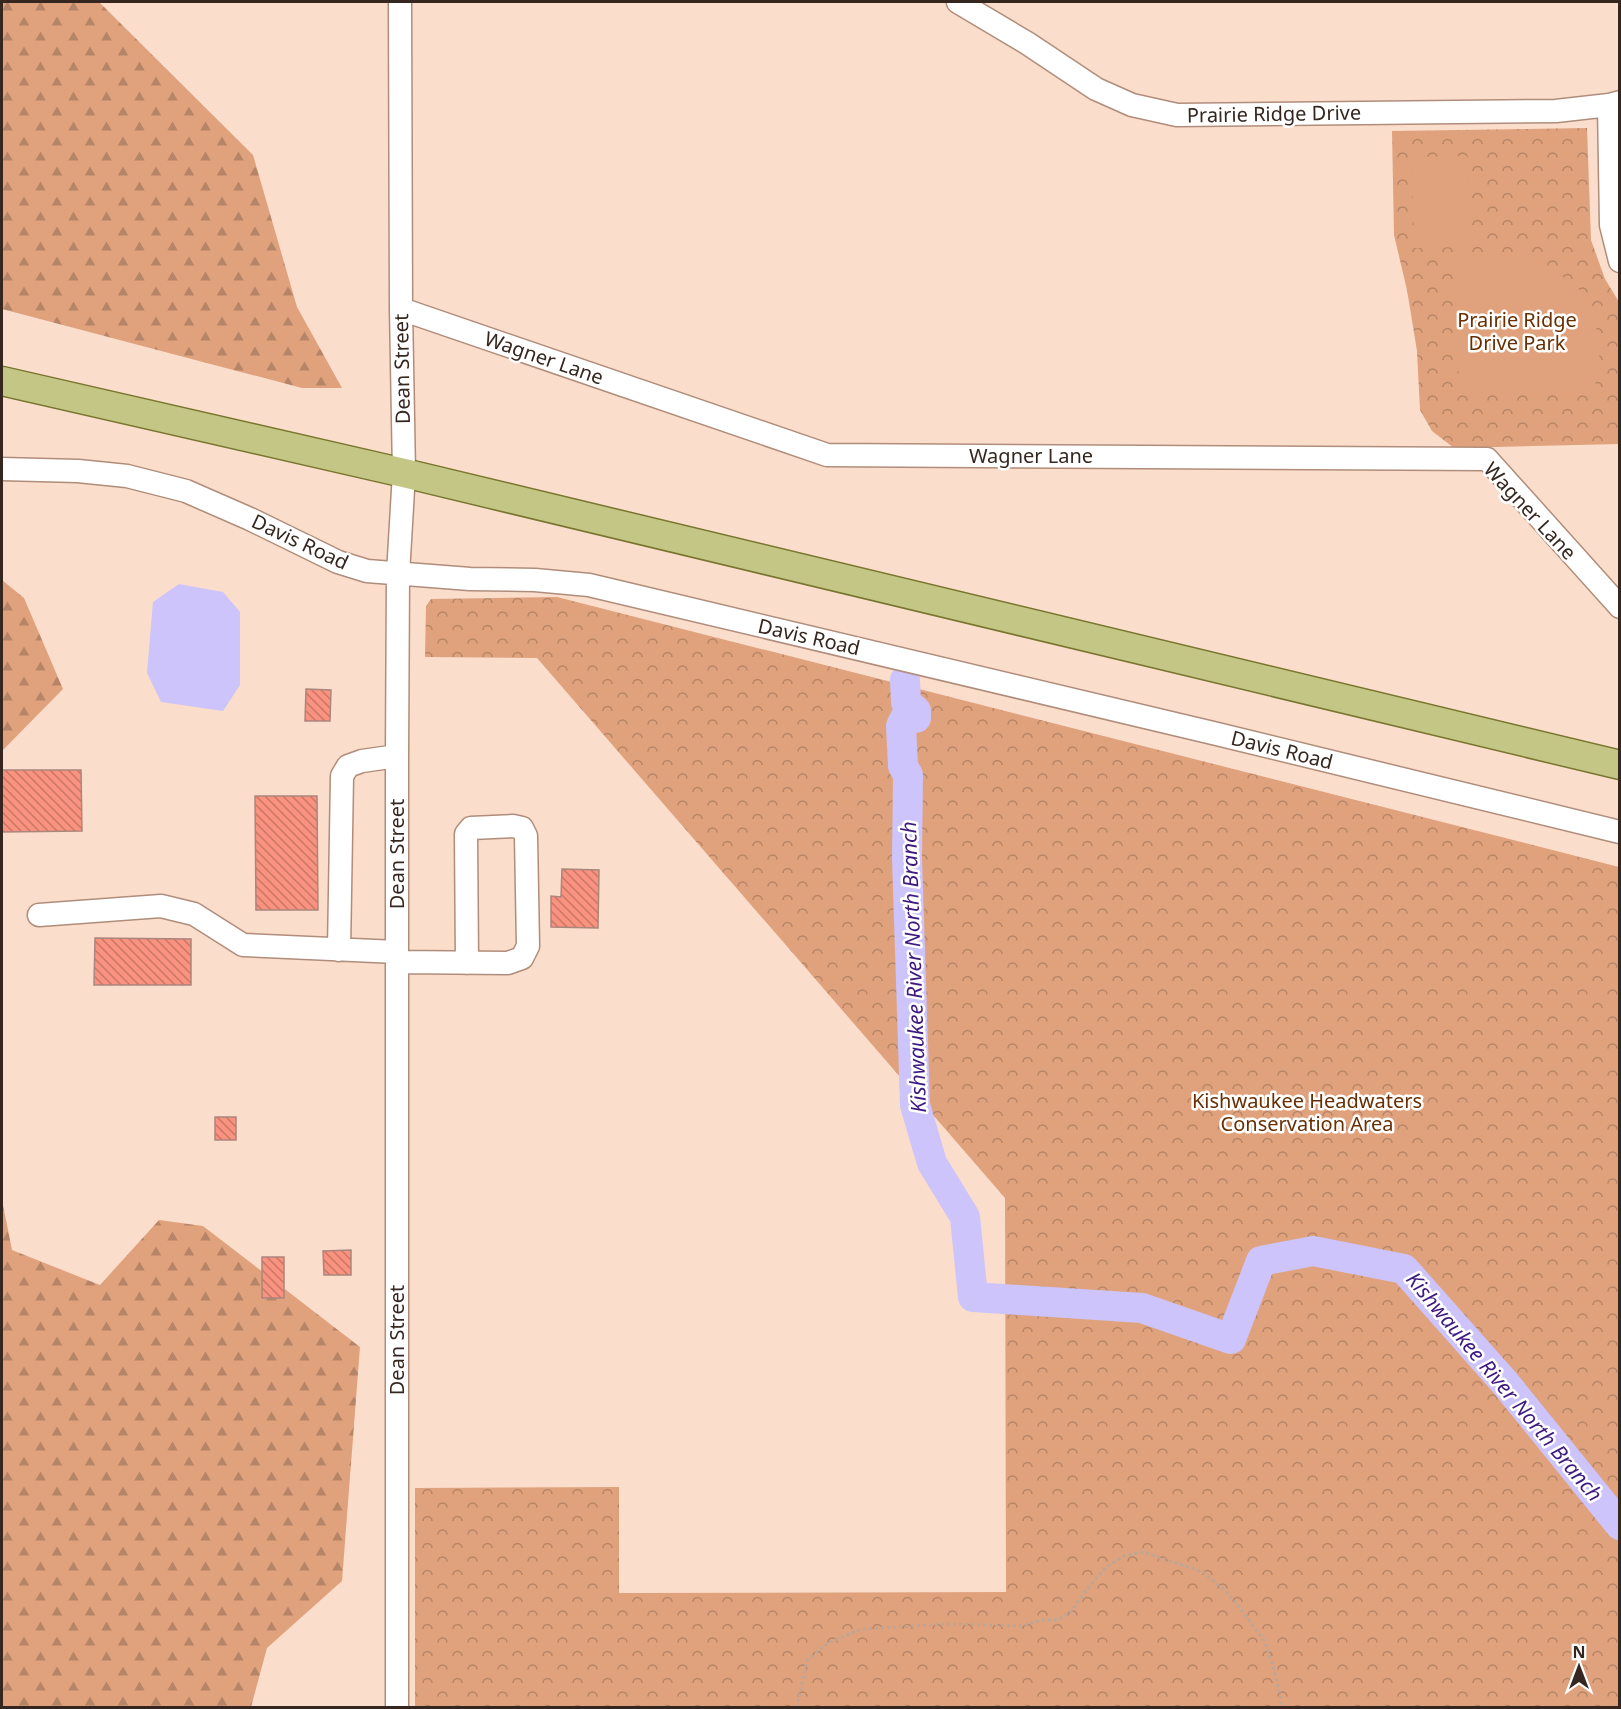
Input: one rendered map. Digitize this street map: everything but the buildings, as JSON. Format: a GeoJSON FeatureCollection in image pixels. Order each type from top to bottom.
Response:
{"type":"FeatureCollection","features":[{"type":"Feature","properties":{"kind":"main road"},"geometry":{"type":"LineString","coordinates":[[2,381],[404,473],[1620,765]]}},
{"type":"Feature","properties":{"kind":"street","name":"Dean Street"},"geometry":{"type":"LineString","coordinates":[[398,1707],[397,756],[398,574],[404,473],[400,2]]}},
{"type":"Feature","properties":{"kind":"street","name":"Prairie Ridge Drive"},"geometry":{"type":"LineString","coordinates":[[958,2],[1027,42],[1096,89],[1132,105],[1177,115],[1556,111],[1614,103]]}},
{"type":"Feature","properties":{"kind":"street"},"geometry":{"type":"LineString","coordinates":[[1614,103],[1611,225],[1620,261]]}},
{"type":"Feature","properties":{"kind":"street","name":"Wagner Lane"},"geometry":{"type":"LineString","coordinates":[[401,309],[827,455],[1487,459],[1620,608]]}},
{"type":"Feature","properties":{"kind":"street","name":"Davis Road"},"geometry":{"type":"LineString","coordinates":[[2,469],[78,471],[127,476],[186,491],[338,561],[367,571],[589,585],[1228,736],[1620,832]]}},
{"type":"Feature","properties":{"kind":"street"},"geometry":{"type":"LineString","coordinates":[[339,950],[342,776],[348,766],[362,760],[397,756]]}},
{"type":"Feature","properties":{"kind":"street"},"geometry":{"type":"LineString","coordinates":[[39,915],[161,906],[194,914],[243,945],[339,950],[467,963],[508,963],[522,958],[528,946],[526,836],[522,828],[513,826],[471,828],[466,834],[467,963]]}},
{"type":"Feature","properties":{"kind":"path"},"geometry":{"type":"LineString","coordinates":[[796,1707],[807,1660],[828,1643],[861,1629],[937,1624],[1024,1626],[1041,1620],[1057,1620],[1070,1613],[1106,1567],[1124,1556],[1143,1552],[1203,1572],[1225,1591],[1265,1642],[1274,1670],[1281,1707]]}},
{"type":"Feature","properties":{"kind":"green space"},"geometry":{"type":"Polygon","coordinates":[[[2,2],[99,2],[253,155],[297,307],[342,388],[302,388],[2,309],[2,2]]]}},
{"type":"Feature","properties":{"kind":"green space","name":"Prairie Ridge Drive Park"},"geometry":{"type":"Polygon","coordinates":[[[1587,128],[1591,240],[1605,279],[1619,302],[1619,444],[1454,448],[1432,431],[1420,410],[1417,351],[1407,290],[1394,235],[1392,131],[1587,128]]]}},
{"type":"Feature","properties":{"kind":"green space"},"geometry":{"type":"Polygon","coordinates":[[[1467,156],[1469,247],[1414,248],[1412,157],[1467,156]]]}},
{"type":"Feature","properties":{"kind":"green space"},"geometry":{"type":"Polygon","coordinates":[[[1495,251],[1550,267],[1586,295],[1601,344],[1594,393],[1472,394],[1459,383],[1453,259],[1495,251]]]}},
{"type":"Feature","properties":{"kind":"green space"},"geometry":{"type":"Polygon","coordinates":[[[2,580],[24,598],[63,689],[2,751],[2,580]]]}},
{"type":"Feature","properties":{"kind":"green space","name":"Kishwaukee Headwaters Conservation Area"},"geometry":{"type":"Polygon","coordinates":[[[557,597],[1619,867],[1619,1707],[415,1707],[415,1488],[619,1487],[619,1593],[1006,1592],[1005,1198],[537,658],[425,657],[426,606],[431,599],[557,597]]]}},
{"type":"Feature","properties":{"kind":"green space"},"geometry":{"type":"Polygon","coordinates":[[[2,1200],[12,1250],[100,1285],[159,1220],[203,1226],[360,1347],[342,1581],[267,1648],[251,1707],[2,1707],[2,1200]]]}},
{"type":"Feature","properties":{"kind":"shaded area"},"geometry":{"type":"Polygon","coordinates":[[[179,584],[223,592],[240,612],[240,685],[223,711],[161,702],[147,673],[153,602],[179,584]]]}},
{"type":"Feature","properties":{"kind":"waterway","name":"Kishwaukee River North Branch"},"geometry":{"type":"LineString","coordinates":[[905,680],[906,702],[916,711],[916,718],[905,718],[901,726],[903,766],[908,775],[907,858],[915,1105],[932,1163],[965,1217],[973,1297],[1142,1308],[1231,1339],[1261,1261],[1313,1251],[1404,1269],[1505,1383],[1620,1525]]}}]}
